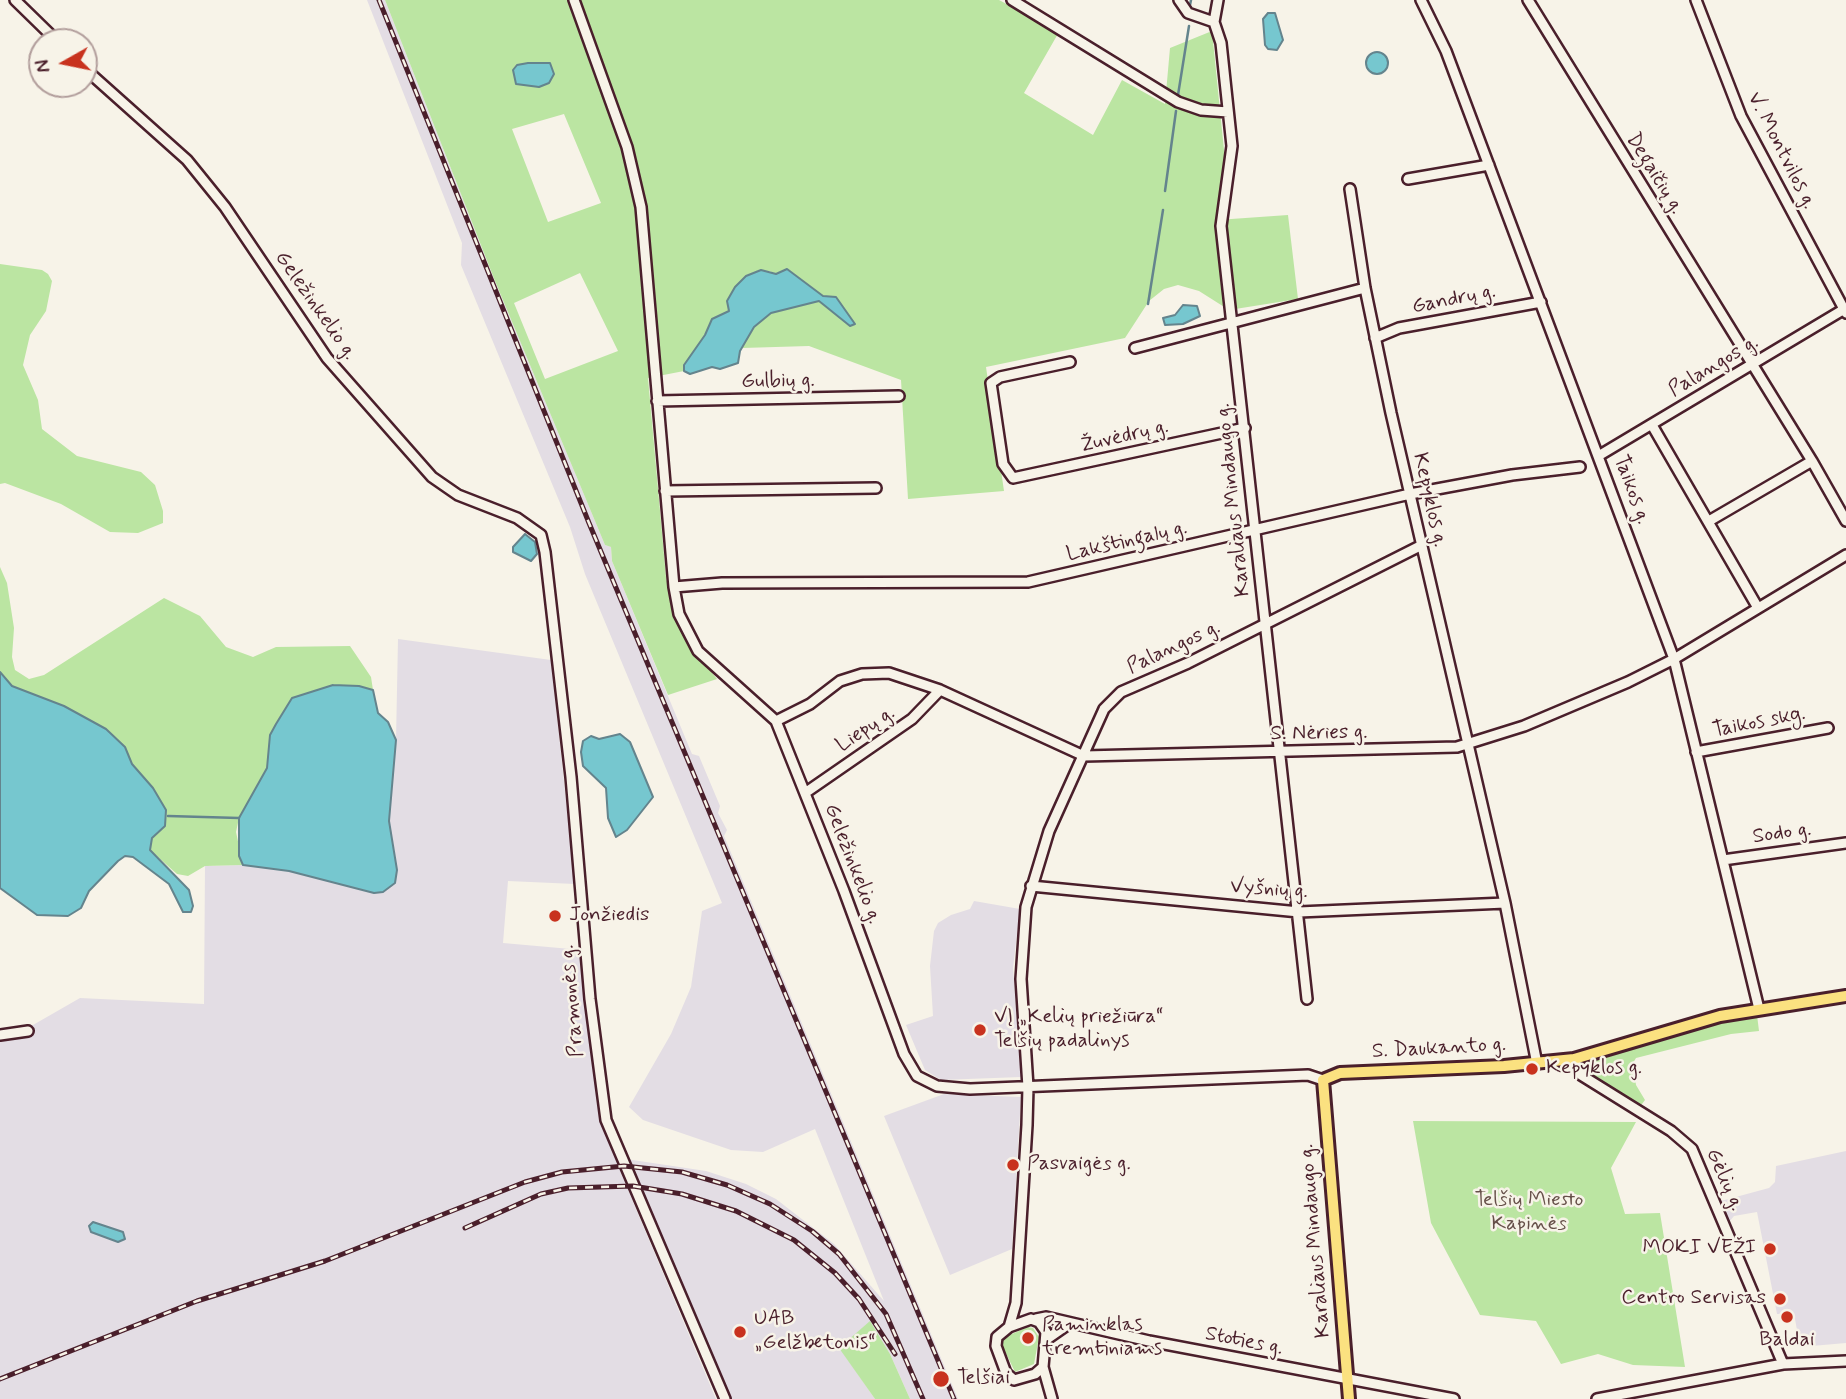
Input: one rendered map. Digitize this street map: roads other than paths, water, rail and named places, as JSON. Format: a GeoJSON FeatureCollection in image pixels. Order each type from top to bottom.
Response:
{"type":"FeatureCollection","features":[{"type":"Feature","properties":{"kind":"main road","name":"S. Daukanto g."},"geometry":{"type":"LineString","coordinates":[[1323,1080],[1340,1073],[1537,1064],[1574,1059],[1720,1016],[1846,996]]}},
{"type":"Feature","properties":{"kind":"main road","name":"Karaliaus Mindaugo g."},"geometry":{"type":"LineString","coordinates":[[1323,1080],[1349,1399]]}},
{"type":"Feature","properties":{"kind":"street"},"geometry":{"type":"LineString","coordinates":[[15,0],[44,28]]}},
{"type":"Feature","properties":{"kind":"street","name":"Geležinkelio g."},"geometry":{"type":"LineString","coordinates":[[574,0],[627,148],[641,207],[665,491],[679,614],[698,651],[776,721],[904,1054],[917,1076],[926,1083],[947,1087],[1028,1087]]}},
{"type":"Feature","properties":{"kind":"street"},"geometry":{"type":"LineString","coordinates":[[1012,0],[1178,102],[1201,110],[1228,112]]}},
{"type":"Feature","properties":{"kind":"street"},"geometry":{"type":"LineString","coordinates":[[1179,0],[1188,13],[1213,22]]}},
{"type":"Feature","properties":{"kind":"street","name":"Karaliaus Mindaugo g."},"geometry":{"type":"LineString","coordinates":[[1218,0],[1213,22],[1221,43],[1233,146],[1222,226],[1235,324],[1307,999]]}},
{"type":"Feature","properties":{"kind":"street","name":"Taikos g."},"geometry":{"type":"LineString","coordinates":[[1421,0],[1446,51],[1600,455],[1674,659],[1759,1009]]}},
{"type":"Feature","properties":{"kind":"street","name":"Degaičių g."},"geometry":{"type":"LineString","coordinates":[[1528,0],[1754,364],[1846,521]]}},
{"type":"Feature","properties":{"kind":"street","name":"V. Montvilos g."},"geometry":{"type":"LineString","coordinates":[[1696,0],[1741,116],[1845,310]]}},
{"type":"Feature","properties":{"kind":"street","name":"Geležinkelio g."},"geometry":{"type":"LineString","coordinates":[[98,81],[187,160],[225,207],[327,358],[432,477],[458,495],[517,518],[541,535]]}},
{"type":"Feature","properties":{"kind":"street"},"geometry":{"type":"LineString","coordinates":[[1408,179],[1489,165]]}},
{"type":"Feature","properties":{"kind":"street","name":"Kepyklos g."},"geometry":{"type":"LineString","coordinates":[[1350,190],[1364,288],[1504,903],[1537,1064]]}},
{"type":"Feature","properties":{"kind":"street"},"geometry":{"type":"LineString","coordinates":[[1135,348],[1235,324],[1364,288]]}},
{"type":"Feature","properties":{"kind":"street","name":"Gandrų g."},"geometry":{"type":"LineString","coordinates":[[1375,338],[1399,328],[1541,302]]}},
{"type":"Feature","properties":{"kind":"street","name":"Palangos g."},"geometry":{"type":"LineString","coordinates":[[1600,455],[1845,310]]}},
{"type":"Feature","properties":{"kind":"street","name":"Žuvėdrų g."},"geometry":{"type":"LineString","coordinates":[[1070,362],[1000,377],[991,383],[1003,464],[1013,478],[1245,428]]}},
{"type":"Feature","properties":{"kind":"street","name":"Gulbių g."},"geometry":{"type":"LineString","coordinates":[[657,401],[899,396]]}},
{"type":"Feature","properties":{"kind":"street"},"geometry":{"type":"LineString","coordinates":[[1652,425],[1758,608]]}},
{"type":"Feature","properties":{"kind":"street"},"geometry":{"type":"LineString","coordinates":[[1709,521],[1812,461]]}},
{"type":"Feature","properties":{"kind":"street","name":"Lakštingalų g."},"geometry":{"type":"LineString","coordinates":[[674,587],[722,583],[1028,582],[1410,494],[1512,474],[1580,467]]}},
{"type":"Feature","properties":{"kind":"street"},"geometry":{"type":"LineString","coordinates":[[665,491],[876,488]]}},
{"type":"Feature","properties":{"kind":"street","name":"Pramonės g."},"geometry":{"type":"LineString","coordinates":[[541,535],[571,777],[590,999],[606,1120],[725,1399]]}},
{"type":"Feature","properties":{"kind":"street","name":"Palangos g."},"geometry":{"type":"LineString","coordinates":[[1084,756],[1104,709],[1116,695],[1188,663],[1422,545]]}},
{"type":"Feature","properties":{"kind":"street","name":"S. Nėries g."},"geometry":{"type":"LineString","coordinates":[[776,721],[810,704],[840,681],[862,674],[889,673],[940,690],[1084,756],[1443,748],[1467,744],[1524,726],[1674,659],[1846,555]]}},
{"type":"Feature","properties":{"kind":"street","name":"Liepų g."},"geometry":{"type":"LineString","coordinates":[[805,793],[912,719],[940,690]]}},
{"type":"Feature","properties":{"kind":"street","name":"Taikos skg."},"geometry":{"type":"LineString","coordinates":[[1696,752],[1828,728]]}},
{"type":"Feature","properties":{"kind":"street"},"geometry":{"type":"LineString","coordinates":[[1009,1327],[1016,1303],[1028,1087],[1021,954],[1031,886],[1049,831],[1084,756]]}},
{"type":"Feature","properties":{"kind":"street","name":"Sodo g."},"geometry":{"type":"LineString","coordinates":[[1723,860],[1846,843]]}},
{"type":"Feature","properties":{"kind":"street","name":"Vyšnių g."},"geometry":{"type":"LineString","coordinates":[[1031,886],[1299,912],[1504,903]]}},
{"type":"Feature","properties":{"kind":"street"},"geometry":{"type":"LineString","coordinates":[[0,1035],[28,1031]]}},
{"type":"Feature","properties":{"kind":"street","name":"Gėlių g."},"geometry":{"type":"LineString","coordinates":[[1574,1059],[1581,1075],[1671,1131],[1692,1149],[1783,1364]]}},
{"type":"Feature","properties":{"kind":"street","name":"S. Daukanto g."},"geometry":{"type":"LineString","coordinates":[[1028,1087],[1296,1075],[1308,1075],[1323,1080]]}},
{"type":"Feature","properties":{"kind":"street"},"geometry":{"type":"LineString","coordinates":[[1016,1303],[1042,1325],[1047,1339],[1043,1367],[1047,1389],[1052,1399]]}},
{"type":"Feature","properties":{"kind":"street","name":"Stoties g."},"geometry":{"type":"LineString","coordinates":[[1034,1319],[1046,1317],[1070,1324],[1454,1399]]}},
{"type":"Feature","properties":{"kind":"street"},"geometry":{"type":"LineString","coordinates":[[1034,1319],[1000,1332],[996,1346],[1010,1378],[1024,1378],[1039,1372],[1043,1367]]}},
{"type":"Feature","properties":{"kind":"street"},"geometry":{"type":"LineString","coordinates":[[1047,1339],[1070,1324]]}},
{"type":"Feature","properties":{"kind":"street"},"geometry":{"type":"LineString","coordinates":[[1597,1399],[1783,1364],[1846,1361]]}},
{"type":"Feature","properties":{"kind":"street"},"geometry":{"type":"LineString","coordinates":[[1024,1378],[1047,1389]]}},
{"type":"Feature","properties":{"kind":"water"},"geometry":{"type":"Polygon","coordinates":[[[1268,13],[1275,13],[1283,40],[1277,50],[1268,49],[1265,45],[1263,19],[1268,13]]]}},
{"type":"Feature","properties":{"kind":"water"},"geometry":{"type":"Polygon","coordinates":[[[1373,52],[1381,52],[1388,59],[1388,67],[1381,74],[1373,74],[1366,67],[1366,59],[1373,52]]]}},
{"type":"Feature","properties":{"kind":"water"},"geometry":{"type":"Polygon","coordinates":[[[550,63],[554,74],[549,83],[539,87],[516,84],[513,70],[517,65],[550,63]]]}},
{"type":"Feature","properties":{"kind":"water"},"geometry":{"type":"Polygon","coordinates":[[[787,269],[823,296],[836,297],[855,324],[850,326],[819,301],[771,313],[754,327],[740,351],[738,363],[690,374],[684,371],[684,365],[705,335],[712,319],[729,311],[727,301],[735,287],[746,276],[761,270],[776,274],[787,269]]]}},
{"type":"Feature","properties":{"kind":"water"},"geometry":{"type":"Polygon","coordinates":[[[1183,305],[1197,306],[1200,316],[1183,324],[1165,325],[1163,318],[1175,315],[1183,305]]]}},
{"type":"Feature","properties":{"kind":"water"},"geometry":{"type":"Polygon","coordinates":[[[525,534],[535,542],[537,554],[531,561],[513,552],[513,547],[525,534]]]}},
{"type":"Feature","properties":{"kind":"water"},"geometry":{"type":"Polygon","coordinates":[[[0,672],[12,686],[64,706],[106,729],[125,747],[132,764],[153,788],[166,810],[165,826],[152,838],[150,850],[189,890],[193,906],[191,912],[183,912],[169,884],[133,857],[125,856],[118,861],[89,891],[81,908],[68,916],[37,915],[0,888],[0,672]]]}},
{"type":"Feature","properties":{"kind":"water"},"geometry":{"type":"Polygon","coordinates":[[[333,685],[359,686],[373,690],[378,713],[388,722],[396,740],[389,821],[397,870],[395,883],[383,892],[374,893],[289,871],[243,865],[239,856],[239,818],[267,768],[270,735],[276,724],[292,698],[333,685]]]}},
{"type":"Feature","properties":{"kind":"water"},"geometry":{"type":"Polygon","coordinates":[[[620,734],[630,742],[653,797],[627,830],[616,837],[608,818],[606,788],[583,766],[581,752],[583,741],[591,736],[599,739],[620,734]]]}},
{"type":"Feature","properties":{"kind":"water"},"geometry":{"type":"Polygon","coordinates":[[[93,1222],[123,1232],[125,1239],[118,1242],[91,1232],[89,1226],[93,1222]]]}},
{"type":"Feature","properties":{"kind":"waterway"},"geometry":{"type":"LineString","coordinates":[[1190,5],[1191,0]]}},
{"type":"Feature","properties":{"kind":"waterway"},"geometry":{"type":"LineString","coordinates":[[1178,95],[1189,26]]}},
{"type":"Feature","properties":{"kind":"waterway"},"geometry":{"type":"LineString","coordinates":[[1165,191],[1176,111]]}},
{"type":"Feature","properties":{"kind":"waterway"},"geometry":{"type":"LineString","coordinates":[[1148,304],[1163,210]]}},
{"type":"Feature","properties":{"kind":"waterway"},"geometry":{"type":"LineString","coordinates":[[168,816],[239,818]]}},
{"type":"Feature","properties":{"kind":"railway"},"geometry":{"type":"LineString","coordinates":[[379,0],[589,523],[954,1399]]}},
{"type":"Feature","properties":{"kind":"railway"},"geometry":{"type":"LineString","coordinates":[[0,1379],[197,1301],[325,1261],[525,1182],[562,1172],[624,1166],[682,1172],[727,1185],[770,1204],[812,1231],[839,1254],[886,1314],[923,1399]]}},
{"type":"Feature","properties":{"kind":"railway"},"geometry":{"type":"LineString","coordinates":[[465,1228],[541,1194],[568,1188],[633,1186],[682,1194],[736,1211],[794,1240],[835,1273],[859,1299],[895,1354]]}},
{"type":"Feature","properties":{"kind":"place","name":"Jonžiedis"},"geometry":{"type":"Point","coordinates":[555,916]}},
{"type":"Feature","properties":{"kind":"place","name":"VĮ „Kelių priežiūra“ Telšių padalinys"},"geometry":{"type":"Point","coordinates":[980,1030]}},
{"type":"Feature","properties":{"kind":"place","name":"Kepyklos g."},"geometry":{"type":"Point","coordinates":[1532,1069]}},
{"type":"Feature","properties":{"kind":"place","name":"Pasvaigės g."},"geometry":{"type":"Point","coordinates":[1013,1165]}},
{"type":"Feature","properties":{"kind":"place","name":"MOKI VEŽI"},"geometry":{"type":"Point","coordinates":[1770,1249]}},
{"type":"Feature","properties":{"kind":"place","name":"Centro Servisas"},"geometry":{"type":"Point","coordinates":[1780,1299]}},
{"type":"Feature","properties":{"kind":"place","name":"Baldai"},"geometry":{"type":"Point","coordinates":[1787,1317]}},
{"type":"Feature","properties":{"kind":"place","name":"UAB „Gelžbetonis“"},"geometry":{"type":"Point","coordinates":[740,1332]}},
{"type":"Feature","properties":{"kind":"place","name":"Paminklas tremtiniams"},"geometry":{"type":"Point","coordinates":[1028,1338]}},
{"type":"Feature","properties":{"kind":"place","name":"Telšiai"},"geometry":{"type":"Point","coordinates":[941,1379]}},
{"type":"Feature","properties":{"kind":"park label","name":"Telšių Miesto Kapinės"},"geometry":{"type":"Point","coordinates":[1529,1213]}}]}
